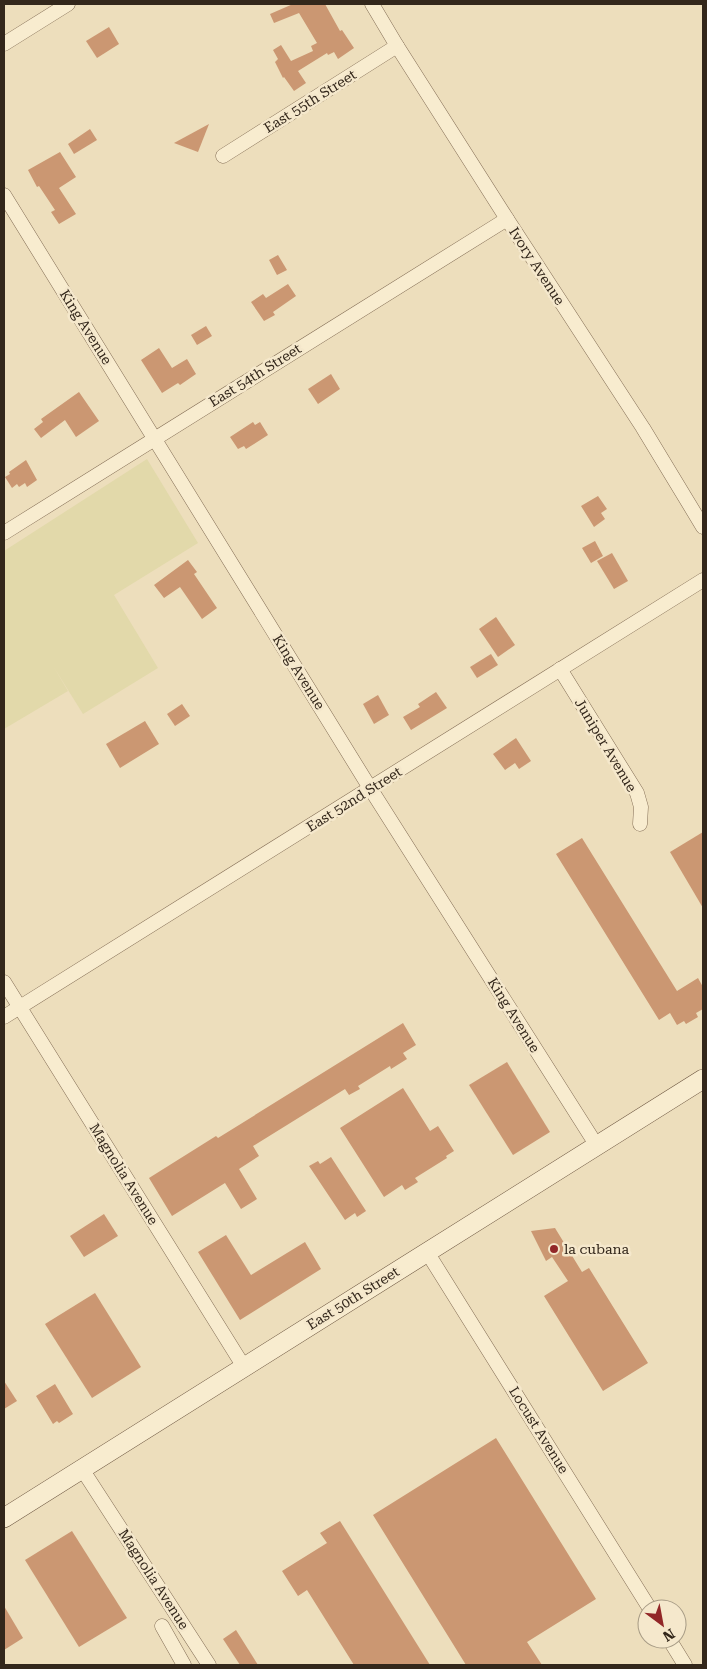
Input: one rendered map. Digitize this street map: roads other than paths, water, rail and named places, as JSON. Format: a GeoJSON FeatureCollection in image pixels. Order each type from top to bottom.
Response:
{"type":"FeatureCollection","features":[{"type":"Feature","properties":{"kind":"main road","name":"East 50th Street"},"geometry":{"type":"LineString","coordinates":[[4,1518],[703,1079]]}},
{"type":"Feature","properties":{"kind":"street"},"geometry":{"type":"LineString","coordinates":[[4,44],[68,4]]}},
{"type":"Feature","properties":{"kind":"street","name":"Ivory Avenue"},"geometry":{"type":"LineString","coordinates":[[372,4],[507,219],[643,428],[703,527]]}},
{"type":"Feature","properties":{"kind":"street","name":"East 55th Street"},"geometry":{"type":"LineString","coordinates":[[223,156],[397,46]]}},
{"type":"Feature","properties":{"kind":"street","name":"King Avenue"},"geometry":{"type":"LineString","coordinates":[[4,195],[370,788],[597,1146]]}},
{"type":"Feature","properties":{"kind":"street","name":"East 54th Street"},"geometry":{"type":"LineString","coordinates":[[4,532],[507,219]]}},
{"type":"Feature","properties":{"kind":"street","name":"East 52nd Street"},"geometry":{"type":"LineString","coordinates":[[4,1017],[703,580]]}},
{"type":"Feature","properties":{"kind":"street","name":"Juniper Avenue"},"geometry":{"type":"LineString","coordinates":[[560,669],[637,793],[641,807],[640,824]]}},
{"type":"Feature","properties":{"kind":"street","name":"Magnolia Avenue"},"geometry":{"type":"LineString","coordinates":[[4,982],[244,1367]]}},
{"type":"Feature","properties":{"kind":"street","name":"Locust Avenue"},"geometry":{"type":"LineString","coordinates":[[427,1252],[644,1599]]}},
{"type":"Feature","properties":{"kind":"street","name":"Magnolia Avenue"},"geometry":{"type":"LineString","coordinates":[[82,1469],[209,1665]]}},
{"type":"Feature","properties":{"kind":"street"},"geometry":{"type":"LineString","coordinates":[[162,1626],[184,1665]]}},
{"type":"Feature","properties":{"kind":"street"},"geometry":{"type":"LineString","coordinates":[[675,1649],[685,1665]]}},
{"type":"Feature","properties":{"kind":"place","name":"la cubana"},"geometry":{"type":"Point","coordinates":[554,1249]}}]}
